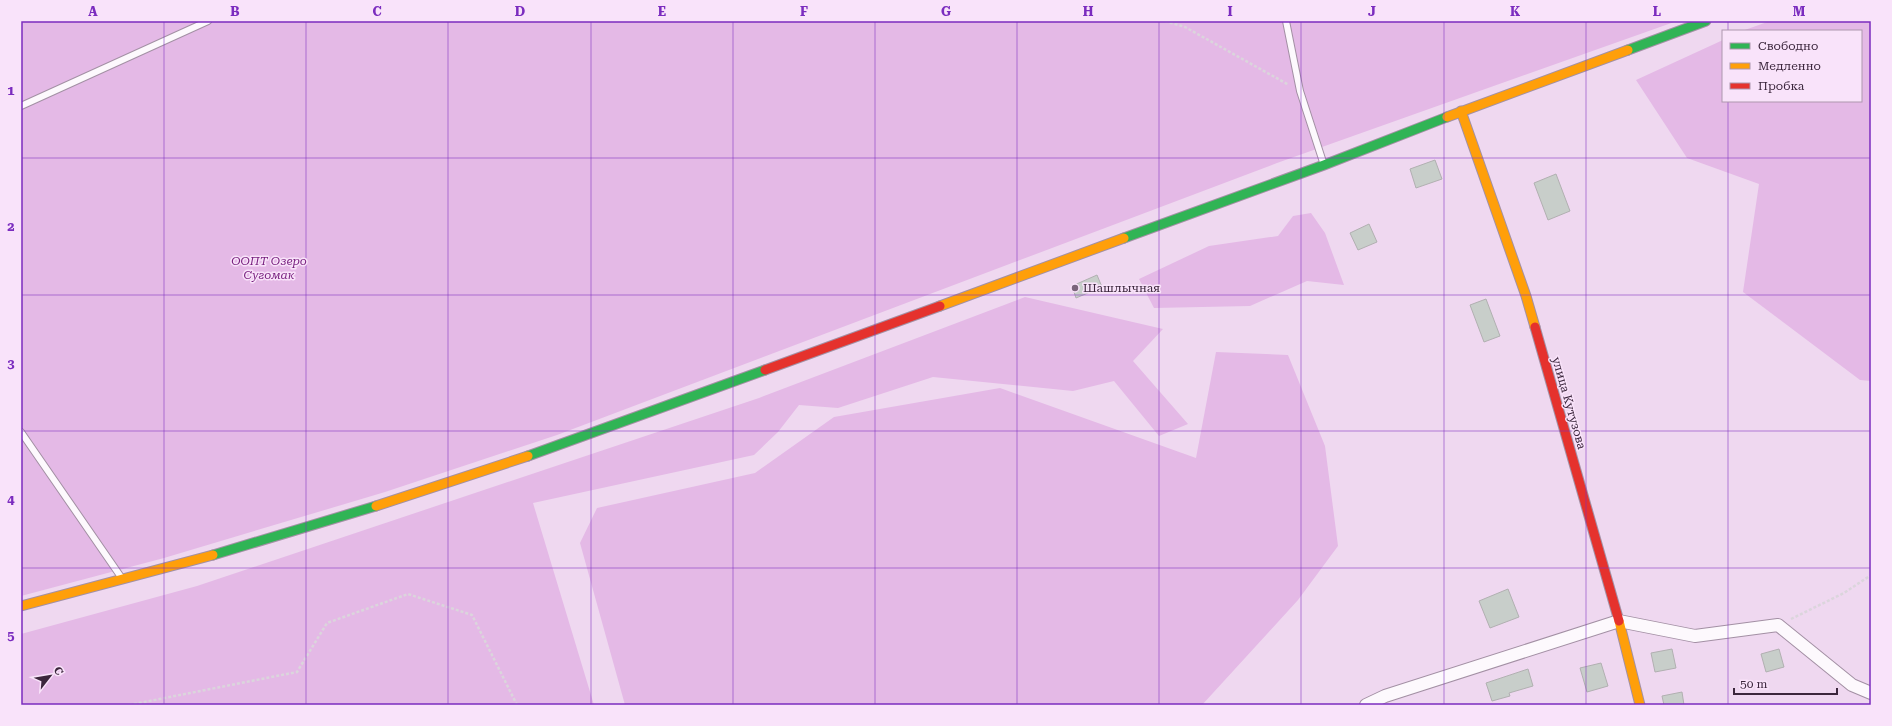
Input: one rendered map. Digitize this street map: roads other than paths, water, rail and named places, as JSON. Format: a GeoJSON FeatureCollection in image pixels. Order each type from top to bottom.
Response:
{"type":"FeatureCollection","features":[{"type":"Feature","properties":{"kind":"main road"},"geometry":{"type":"LineString","coordinates":[[21,606],[176,566],[393,501],[562,444],[1324,165],[1460,111],[1706,21]]}},
{"type":"Feature","properties":{"kind":"main road","name":"улица Кутузова"},"geometry":{"type":"LineString","coordinates":[[1460,111],[1526,296],[1619,621],[1640,705]]}},
{"type":"Feature","properties":{"kind":"street"},"geometry":{"type":"LineString","coordinates":[[1366,705],[1387,700],[1619,621],[1695,636],[1778,625],[1852,685],[1871,693]]}},
{"type":"Feature","properties":{"kind":"lane"},"geometry":{"type":"LineString","coordinates":[[21,106],[208,21]]}},
{"type":"Feature","properties":{"kind":"lane"},"geometry":{"type":"LineString","coordinates":[[1286,21],[1300,91],[1324,165]]}},
{"type":"Feature","properties":{"kind":"lane"},"geometry":{"type":"LineString","coordinates":[[21,432],[123,580]]}},
{"type":"Feature","properties":{"kind":"place","name":"Шашлычная"},"geometry":{"type":"Point","coordinates":[1075,288]}},
{"type":"Feature","properties":{"kind":"park label","name":"ООПТ Озеро Сугомак"},"geometry":{"type":"Point","coordinates":[269,268]}}]}
